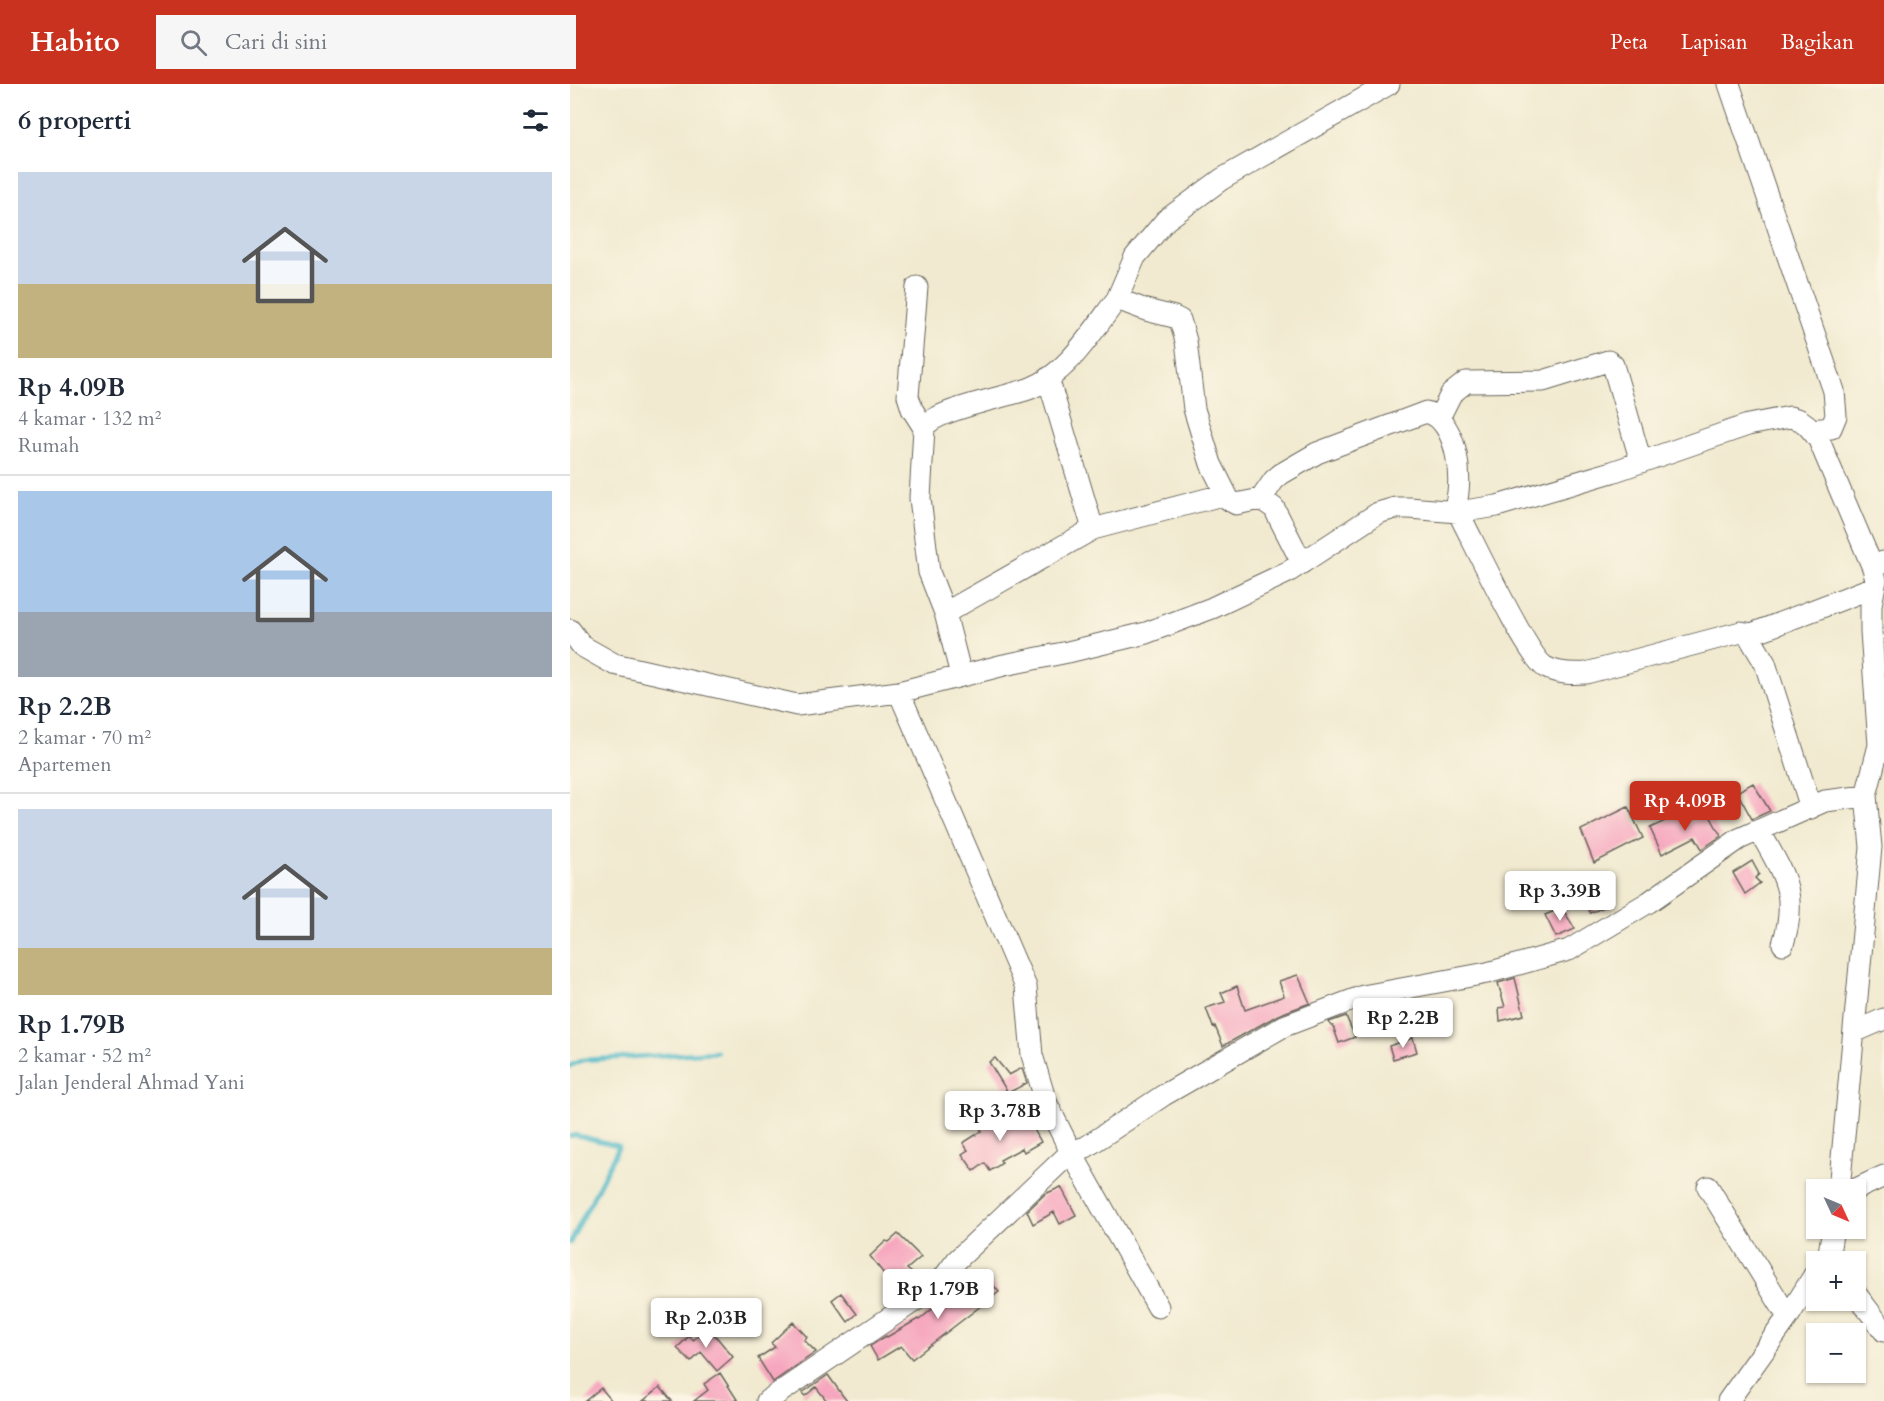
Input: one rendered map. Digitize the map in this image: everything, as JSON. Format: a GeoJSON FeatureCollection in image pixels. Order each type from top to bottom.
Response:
{"type":"FeatureCollection","features":[{"type":"Feature","properties":{"kind":"street"},"geometry":{"type":"LineString","coordinates":[[961,675],[945,613],[929,572],[920,498],[924,428],[927,423],[942,414],[1033,388],[1063,368],[1117,299],[1135,257],[1166,220],[1221,178],[1389,84]]}},
{"type":"Feature","properties":{"kind":"street"},"geometry":{"type":"LineString","coordinates":[[1729,84],[1834,391],[1836,416],[1831,428],[1813,430]]}},
{"type":"Feature","properties":{"kind":"street"},"geometry":{"type":"LineString","coordinates":[[917,287],[908,396],[912,409],[924,428]]}},
{"type":"Feature","properties":{"kind":"street"},"geometry":{"type":"LineString","coordinates":[[1117,299],[1180,320],[1186,341],[1194,409],[1210,464],[1229,500],[1236,504],[1261,499],[1281,474],[1317,453],[1421,412],[1431,412],[1439,418],[1452,437],[1456,448],[1458,501],[1455,512],[1526,643],[1544,666],[1566,674],[1586,673],[1740,632],[1747,633],[1765,663],[1810,807]]}},
{"type":"Feature","properties":{"kind":"street"},"geometry":{"type":"LineString","coordinates":[[1439,418],[1451,394],[1466,382],[1543,381],[1608,361],[1613,365],[1641,462]]}},
{"type":"Feature","properties":{"kind":"street"},"geometry":{"type":"LineString","coordinates":[[1048,378],[1093,529]]}},
{"type":"Feature","properties":{"kind":"street"},"geometry":{"type":"LineString","coordinates":[[570,630],[582,646],[614,664],[797,705],[899,692],[961,675],[1146,633],[1212,608],[1288,572],[1378,513],[1395,508],[1455,512],[1497,506],[1641,462],[1748,426],[1790,417],[1800,420],[1813,430],[1818,438],[1877,572],[1871,632],[1879,745],[1866,796],[1877,846],[1854,1032],[1840,1179]]}},
{"type":"Feature","properties":{"kind":"street"},"geometry":{"type":"LineString","coordinates":[[945,613],[1093,529],[1226,494]]}},
{"type":"Feature","properties":{"kind":"street"},"geometry":{"type":"LineString","coordinates":[[1261,499],[1274,508],[1302,563]]}},
{"type":"Feature","properties":{"kind":"street"},"geometry":{"type":"LineString","coordinates":[[1749,635],[1877,572]]}},
{"type":"Feature","properties":{"kind":"street"},"geometry":{"type":"LineString","coordinates":[[899,692],[1026,987],[1032,1055],[1046,1102],[1071,1152],[1158,1307]]}},
{"type":"Feature","properties":{"kind":"street"},"geometry":{"type":"LineString","coordinates":[[767,1401],[938,1286],[957,1260],[1071,1152],[1086,1147],[1164,1095],[1284,1026],[1363,996],[1487,973],[1569,950],[1650,902],[1739,839],[1825,801],[1866,796]]}},
{"type":"Feature","properties":{"kind":"street"},"geometry":{"type":"LineString","coordinates":[[1759,830],[1790,893],[1789,926],[1783,944]]}},
{"type":"Feature","properties":{"kind":"street"},"geometry":{"type":"LineString","coordinates":[[1854,1032],[1884,1019]]}},
{"type":"Feature","properties":{"kind":"street"},"geometry":{"type":"LineString","coordinates":[[1866,1184],[1884,1176]]}},
{"type":"Feature","properties":{"kind":"street"},"geometry":{"type":"LineString","coordinates":[[1708,1187],[1788,1317]]}},
{"type":"Feature","properties":{"kind":"street"},"geometry":{"type":"LineString","coordinates":[[1737,1396],[1806,1288]]}},
{"type":"Feature","properties":{"kind":"street"},"geometry":{"type":"LineString","coordinates":[[1866,1307],[1884,1331]]}},
{"type":"Feature","properties":{"kind":"building"},"geometry":{"type":"Polygon","coordinates":[[[1753,783],[1770,811],[1752,819],[1737,792],[1753,783]]]}},
{"type":"Feature","properties":{"kind":"building"},"geometry":{"type":"Polygon","coordinates":[[[1628,807],[1643,838],[1594,863],[1581,830],[1628,807]]]}},
{"type":"Feature","properties":{"kind":"building"},"geometry":{"type":"Polygon","coordinates":[[[1708,812],[1721,836],[1702,849],[1695,837],[1662,854],[1650,828],[1680,814],[1685,824],[1708,812]]]}},
{"type":"Feature","properties":{"kind":"building"},"geometry":{"type":"Polygon","coordinates":[[[1752,861],[1759,874],[1755,878],[1760,883],[1745,894],[1733,873],[1752,861]]]}},
{"type":"Feature","properties":{"kind":"building"},"geometry":{"type":"Polygon","coordinates":[[[1600,892],[1609,905],[1590,913],[1583,898],[1600,892]]]}},
{"type":"Feature","properties":{"kind":"building"},"geometry":{"type":"Polygon","coordinates":[[[1562,908],[1575,929],[1556,937],[1545,915],[1562,908]]]}},
{"type":"Feature","properties":{"kind":"building"},"geometry":{"type":"Polygon","coordinates":[[[1298,975],[1310,1003],[1278,1015],[1223,1046],[1206,1008],[1225,1002],[1221,993],[1237,986],[1245,1010],[1284,996],[1279,981],[1298,975]]]}},
{"type":"Feature","properties":{"kind":"building"},"geometry":{"type":"Polygon","coordinates":[[[1515,978],[1524,1015],[1500,1021],[1499,1008],[1505,1007],[1498,983],[1515,978]]]}},
{"type":"Feature","properties":{"kind":"building"},"geometry":{"type":"Polygon","coordinates":[[[1346,1016],[1355,1037],[1339,1043],[1333,1026],[1329,1022],[1346,1016]]]}},
{"type":"Feature","properties":{"kind":"building"},"geometry":{"type":"Polygon","coordinates":[[[1413,1038],[1417,1052],[1393,1059],[1389,1046],[1413,1038]]]}},
{"type":"Feature","properties":{"kind":"building"},"geometry":{"type":"Polygon","coordinates":[[[995,1058],[1009,1075],[1022,1068],[1027,1083],[1008,1093],[989,1062],[995,1058]]]}},
{"type":"Feature","properties":{"kind":"building"},"geometry":{"type":"Polygon","coordinates":[[[1024,1112],[1041,1142],[1024,1152],[1022,1148],[1000,1160],[1002,1163],[990,1171],[985,1163],[974,1171],[962,1154],[968,1150],[963,1143],[982,1131],[980,1128],[998,1118],[1002,1124],[1024,1112]]]}},
{"type":"Feature","properties":{"kind":"building"},"geometry":{"type":"Polygon","coordinates":[[[1061,1187],[1076,1215],[1060,1224],[1054,1212],[1033,1224],[1027,1211],[1045,1194],[1061,1187]]]}},
{"type":"Feature","properties":{"kind":"building"},"geometry":{"type":"Polygon","coordinates":[[[898,1234],[921,1257],[907,1269],[912,1273],[895,1288],[870,1256],[886,1241],[889,1242],[898,1234]]]}},
{"type":"Feature","properties":{"kind":"building"},"geometry":{"type":"Polygon","coordinates":[[[984,1274],[999,1292],[912,1359],[901,1346],[878,1360],[870,1346],[919,1320],[943,1300],[984,1274]]]}},
{"type":"Feature","properties":{"kind":"building"},"geometry":{"type":"Polygon","coordinates":[[[841,1293],[857,1314],[848,1322],[832,1300],[841,1293]]]}},
{"type":"Feature","properties":{"kind":"building"},"geometry":{"type":"Polygon","coordinates":[[[793,1322],[807,1337],[804,1340],[816,1352],[773,1382],[758,1358],[775,1347],[771,1343],[793,1322]]]}},
{"type":"Feature","properties":{"kind":"building"},"geometry":{"type":"Polygon","coordinates":[[[709,1328],[733,1357],[717,1371],[701,1352],[691,1362],[677,1348],[689,1336],[693,1340],[709,1328]]]}},
{"type":"Feature","properties":{"kind":"building"},"geometry":{"type":"Polygon","coordinates":[[[720,1373],[738,1401],[694,1401],[708,1390],[704,1384],[720,1373]]]}},
{"type":"Feature","properties":{"kind":"building"},"geometry":{"type":"Polygon","coordinates":[[[828,1375],[847,1401],[827,1401],[816,1387],[805,1396],[802,1393],[828,1375]]]}},
{"type":"Feature","properties":{"kind":"building"},"geometry":{"type":"Polygon","coordinates":[[[660,1387],[672,1401],[643,1401],[660,1387]]]}},
{"type":"Feature","properties":{"kind":"building"},"geometry":{"type":"Polygon","coordinates":[[[601,1388],[612,1401],[585,1401],[601,1388]]]}},
{"type":"Feature","properties":{"kind":"waterway"},"geometry":{"type":"LineString","coordinates":[[570,1066],[582,1060],[717,1052]]}},
{"type":"Feature","properties":{"kind":"waterway"},"geometry":{"type":"LineString","coordinates":[[570,1136],[576,1135],[619,1146],[570,1243]]}}]}
